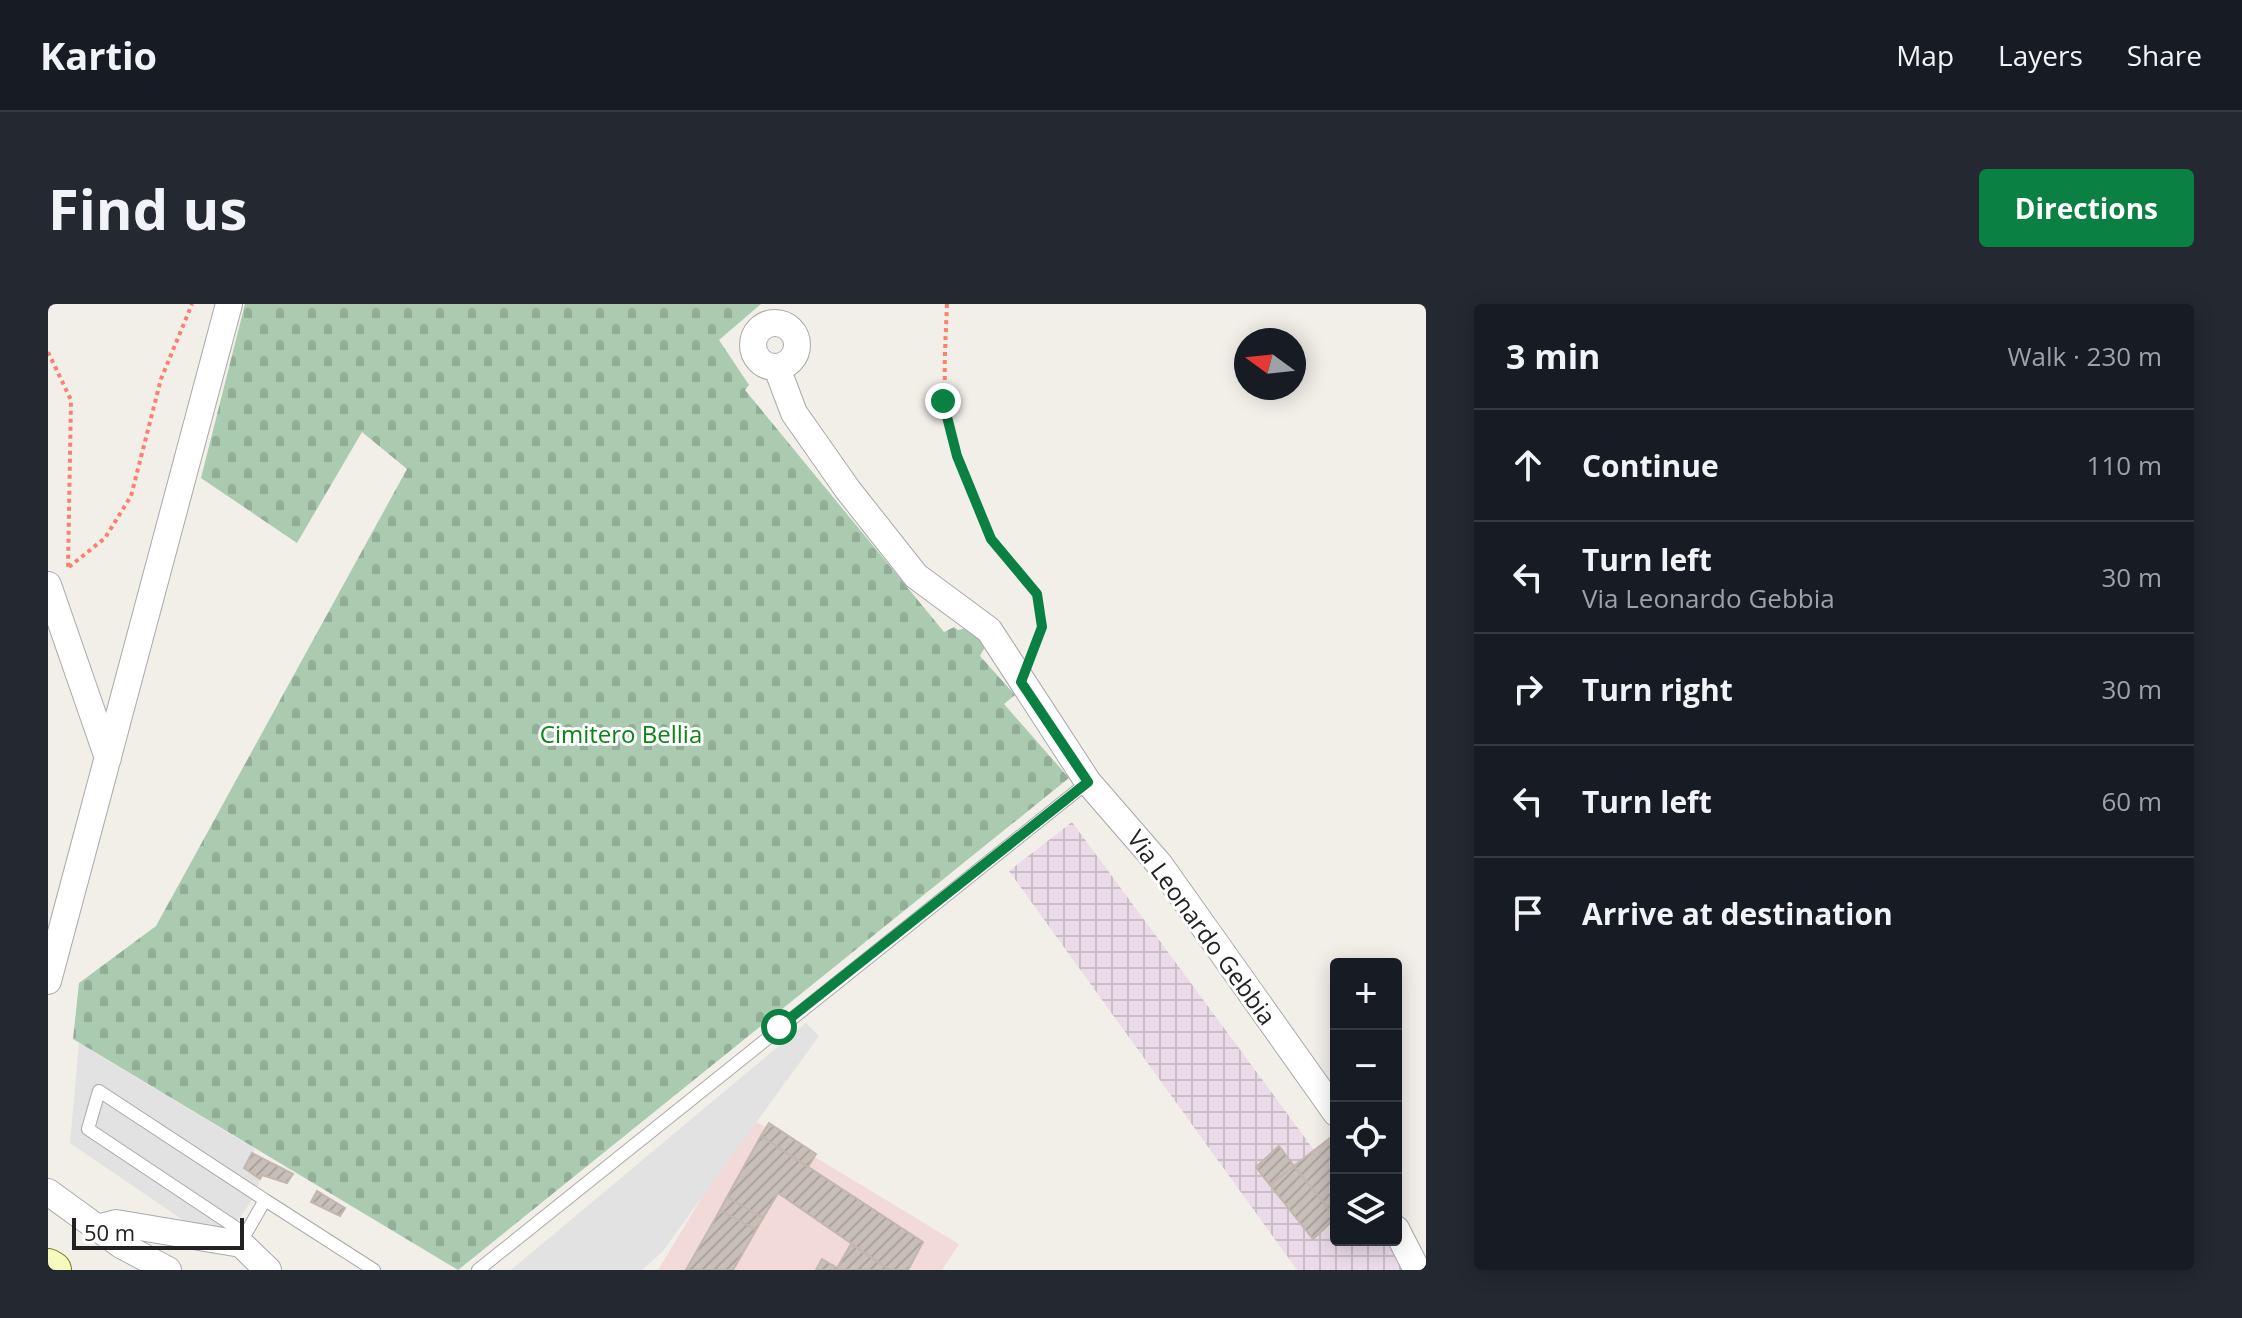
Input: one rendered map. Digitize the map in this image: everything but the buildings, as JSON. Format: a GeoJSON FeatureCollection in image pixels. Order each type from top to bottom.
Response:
{"type":"FeatureCollection","features":[{"type":"Feature","properties":{"kind":"main road"},"geometry":{"type":"LineString","coordinates":[[48,1267],[53,1270]]}},
{"type":"Feature","properties":{"kind":"street"},"geometry":{"type":"LineString","coordinates":[[48,981],[229,304]]}},
{"type":"Feature","properties":{"kind":"street","name":"Via Leonardo Gebbia"},"geometry":{"type":"LineString","coordinates":[[777,368],[794,413],[848,490],[916,576],[989,630],[1088,782],[1160,865],[1330,1105]]}},
{"type":"Feature","properties":{"kind":"street"},"geometry":{"type":"LineString","coordinates":[[49,588],[108,758]]}},
{"type":"Feature","properties":{"kind":"street"},"geometry":{"type":"LineString","coordinates":[[48,1192],[101,1227],[121,1245],[168,1270]]}},
{"type":"Feature","properties":{"kind":"street"},"geometry":{"type":"LineString","coordinates":[[101,1227],[116,1223],[242,1238],[268,1270]]}},
{"type":"Feature","properties":{"kind":"street"},"geometry":{"type":"LineString","coordinates":[[1402,1241],[1417,1270]]}},
{"type":"Feature","properties":{"kind":"lane"},"geometry":{"type":"LineString","coordinates":[[478,1270],[1088,782]]}},
{"type":"Feature","properties":{"kind":"lane"},"geometry":{"type":"LineString","coordinates":[[265,1200],[242,1238],[88,1129],[99,1091],[374,1270]]}},
{"type":"Feature","properties":{"kind":"path"},"geometry":{"type":"LineString","coordinates":[[49,588],[105,538],[131,496],[161,379],[192,304]]}},
{"type":"Feature","properties":{"kind":"path"},"geometry":{"type":"LineString","coordinates":[[947,304],[943,401],[957,456],[991,539],[1037,594],[1042,627],[1021,682]]}},
{"type":"Feature","properties":{"kind":"path"},"geometry":{"type":"LineString","coordinates":[[48,352],[71,400],[69,567]]}},
{"type":"Feature","properties":{"kind":"shaded area"},"geometry":{"type":"Polygon","coordinates":[[[1072,822],[1314,1150],[1294,1166],[1279,1146],[1256,1167],[1313,1239],[1330,1226],[1330,1246],[1396,1246],[1408,1270],[1297,1270],[1009,871],[1072,822]]]}},
{"type":"Feature","properties":{"kind":"shaded area"},"geometry":{"type":"Polygon","coordinates":[[[806,1023],[819,1036],[663,1251],[642,1270],[511,1270],[806,1023]]]}},
{"type":"Feature","properties":{"kind":"shaded area"},"geometry":{"type":"Polygon","coordinates":[[[79,1043],[255,1149],[244,1168],[260,1179],[256,1194],[229,1233],[196,1229],[70,1143],[79,1043]]]}},
{"type":"Feature","properties":{"kind":"shaded area"},"geometry":{"type":"Polygon","coordinates":[[[750,1118],[959,1244],[942,1270],[658,1270],[750,1118]]]}},
{"type":"Feature","properties":{"kind":"green space","name":"Cimitero Bellia"},"geometry":{"type":"Polygon","coordinates":[[[245,304],[761,304],[719,340],[749,385],[745,390],[944,632],[954,627],[958,630],[972,627],[985,647],[980,656],[1015,695],[1004,704],[1069,778],[458,1270],[73,1039],[79,983],[156,926],[407,469],[362,432],[297,543],[201,478],[245,304]]]}},
{"type":"Feature","properties":{"kind":"route"},"geometry":{"type":"LineString","coordinates":[[779,1027],[1088,782],[1021,682],[1042,627],[1037,594],[991,539],[957,456],[943,401]]}}]}
